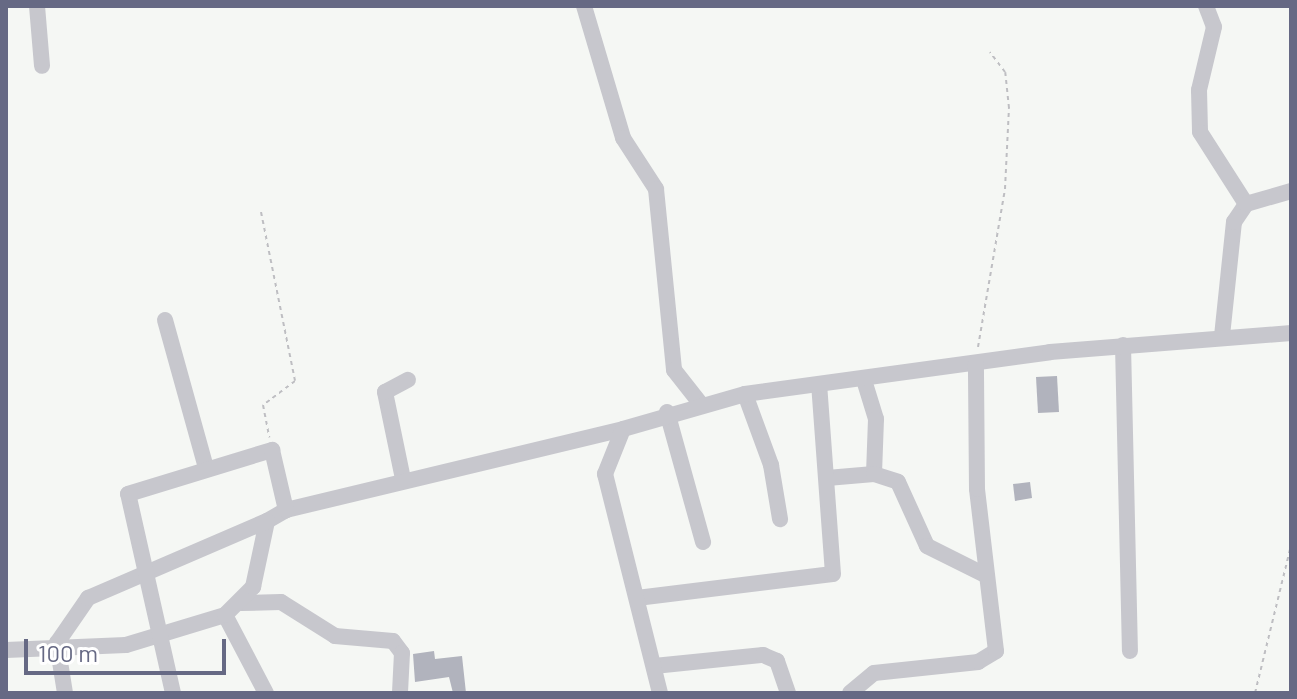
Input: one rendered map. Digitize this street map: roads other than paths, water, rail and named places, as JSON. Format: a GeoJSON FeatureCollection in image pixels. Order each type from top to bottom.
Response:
{"type":"FeatureCollection","features":[{"type":"Feature","properties":{"kind":"street"},"geometry":{"type":"LineString","coordinates":[[37,6],[42,66]]}},
{"type":"Feature","properties":{"kind":"street"},"geometry":{"type":"LineString","coordinates":[[584,6],[623,138],[656,189],[674,370],[700,403]]}},
{"type":"Feature","properties":{"kind":"street"},"geometry":{"type":"LineString","coordinates":[[1206,6],[1214,27],[1199,90],[1200,132],[1246,204]]}},
{"type":"Feature","properties":{"kind":"street"},"geometry":{"type":"LineString","coordinates":[[1222,336],[1226,249],[1246,204],[1291,191]]}},
{"type":"Feature","properties":{"kind":"street"},"geometry":{"type":"LineString","coordinates":[[165,320],[206,468]]}},
{"type":"Feature","properties":{"kind":"street"},"geometry":{"type":"LineString","coordinates":[[65,693],[57,643],[88,598],[286,510],[403,479],[623,429],[667,412],[745,394],[1123,345],[1291,333]]}},
{"type":"Feature","properties":{"kind":"street"},"geometry":{"type":"LineString","coordinates":[[1123,345],[1130,651]]}},
{"type":"Feature","properties":{"kind":"street"},"geometry":{"type":"LineString","coordinates":[[850,693],[874,673],[992,657],[998,644],[983,574],[976,363]]}},
{"type":"Feature","properties":{"kind":"street"},"geometry":{"type":"LineString","coordinates":[[403,479],[385,392],[408,380]]}},
{"type":"Feature","properties":{"kind":"street"},"geometry":{"type":"LineString","coordinates":[[864,380],[876,419],[874,474]]}},
{"type":"Feature","properties":{"kind":"street"},"geometry":{"type":"LineString","coordinates":[[637,598],[830,577],[827,478],[819,385]]}},
{"type":"Feature","properties":{"kind":"street"},"geometry":{"type":"LineString","coordinates":[[745,394],[771,465],[780,519]]}},
{"type":"Feature","properties":{"kind":"street"},"geometry":{"type":"LineString","coordinates":[[667,412],[703,542]]}},
{"type":"Feature","properties":{"kind":"street"},"geometry":{"type":"LineString","coordinates":[[623,429],[605,474],[660,693]]}},
{"type":"Feature","properties":{"kind":"street"},"geometry":{"type":"LineString","coordinates":[[173,693],[166,636],[128,494],[272,450],[286,510]]}},
{"type":"Feature","properties":{"kind":"street"},"geometry":{"type":"LineString","coordinates":[[827,478],[874,474],[898,482],[927,546],[983,574]]}},
{"type":"Feature","properties":{"kind":"street"},"geometry":{"type":"LineString","coordinates":[[6,650],[57,643],[126,645],[166,636],[225,615],[241,603],[253,587],[267,521]]}},
{"type":"Feature","properties":{"kind":"street"},"geometry":{"type":"LineString","coordinates":[[241,603],[281,602],[335,636],[393,641],[402,653],[400,693]]}},
{"type":"Feature","properties":{"kind":"street"},"geometry":{"type":"LineString","coordinates":[[225,615],[266,693]]}},
{"type":"Feature","properties":{"kind":"street"},"geometry":{"type":"LineString","coordinates":[[654,666],[763,655],[777,661],[788,693]]}},
{"type":"Feature","properties":{"kind":"street"},"geometry":{"type":"LineString","coordinates":[[250,693],[258,677]]}}]}
